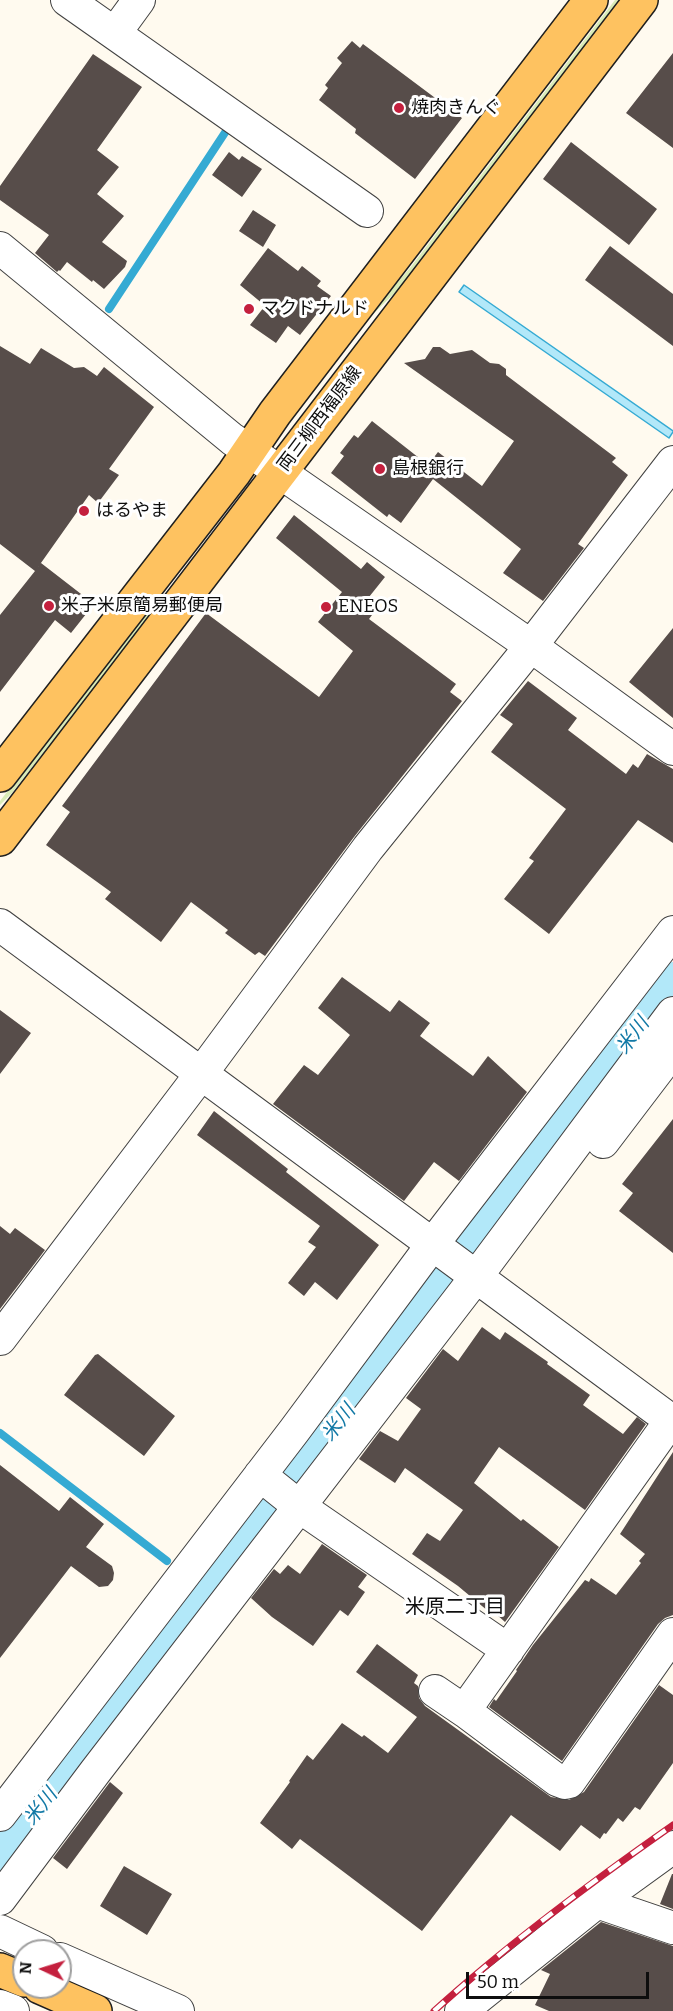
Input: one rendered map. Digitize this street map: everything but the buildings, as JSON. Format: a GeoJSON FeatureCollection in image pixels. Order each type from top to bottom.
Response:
{"type":"FeatureCollection","features":[{"type":"Feature","properties":{"kind":"main road","name":"両三柳西福原線"},"geometry":{"type":"LineString","coordinates":[[0,775],[591,0]]}},
{"type":"Feature","properties":{"kind":"main road","name":"両三柳西福原線"},"geometry":{"type":"LineString","coordinates":[[0,839],[641,0]]}},
{"type":"Feature","properties":{"kind":"main road"},"geometry":{"type":"LineString","coordinates":[[68,1999],[95,2011]]}},
{"type":"Feature","properties":{"kind":"street"},"geometry":{"type":"LineString","coordinates":[[67,0],[367,211]]}},
{"type":"Feature","properties":{"kind":"street"},"geometry":{"type":"LineString","coordinates":[[115,33],[139,0]]}},
{"type":"Feature","properties":{"kind":"street"},"geometry":{"type":"LineString","coordinates":[[0,248],[232,439],[531,646],[673,748]]}},
{"type":"Feature","properties":{"kind":"street"},"geometry":{"type":"LineString","coordinates":[[0,1339],[201,1074],[368,848],[531,646],[673,462]]}},
{"type":"Feature","properties":{"kind":"street"},"geometry":{"type":"LineString","coordinates":[[0,925],[672,1421],[467,1707],[466,1712]]}},
{"type":"Feature","properties":{"kind":"street"},"geometry":{"type":"LineString","coordinates":[[0,1815],[439,1250],[673,932]]}},
{"type":"Feature","properties":{"kind":"street"},"geometry":{"type":"LineString","coordinates":[[480,1280],[673,1013]]}},
{"type":"Feature","properties":{"kind":"street"},"geometry":{"type":"LineString","coordinates":[[0,1899],[298,1505],[480,1280],[673,1050]]}},
{"type":"Feature","properties":{"kind":"street"},"geometry":{"type":"LineString","coordinates":[[264,1478],[298,1505],[508,1650]]}},
{"type":"Feature","properties":{"kind":"street"},"geometry":{"type":"LineString","coordinates":[[435,1691],[557,1780],[565,1783],[569,1782],[673,1634]]}},
{"type":"Feature","properties":{"kind":"street"},"geometry":{"type":"LineString","coordinates":[[461,2011],[597,1902],[673,1847]]}},
{"type":"Feature","properties":{"kind":"street"},"geometry":{"type":"LineString","coordinates":[[597,1902],[673,1928]]}},
{"type":"Feature","properties":{"kind":"street"},"geometry":{"type":"LineString","coordinates":[[0,1931],[17,1939]]}},
{"type":"Feature","properties":{"kind":"street"},"geometry":{"type":"LineString","coordinates":[[72,1964],[178,2011]]}},
{"type":"Feature","properties":{"kind":"street"},"geometry":{"type":"LineString","coordinates":[[0,2006],[13,2011]]}},
{"type":"Feature","properties":{"kind":"green space"},"geometry":{"type":"Polygon","coordinates":[[[615,0],[621,0],[405,283],[370,317],[368,316],[410,268],[615,0]]]}},
{"type":"Feature","properties":{"kind":"green space"},"geometry":{"type":"Polygon","coordinates":[[[177,581],[173,590],[141,627],[12,793],[0,805],[0,801],[137,624],[177,581]]]}},
{"type":"Feature","properties":{"kind":"water"},"geometry":{"type":"Polygon","coordinates":[[[464,285],[673,431],[669,438],[459,292],[464,285]]]}},
{"type":"Feature","properties":{"kind":"waterway"},"geometry":{"type":"LineString","coordinates":[[109,309],[230,125]]}},
{"type":"Feature","properties":{"kind":"waterway","name":"米川"},"geometry":{"type":"LineString","coordinates":[[0,1859],[363,1393],[673,984]]}},
{"type":"Feature","properties":{"kind":"waterway"},"geometry":{"type":"LineString","coordinates":[[0,1433],[167,1561]]}},
{"type":"Feature","properties":{"kind":"railway"},"geometry":{"type":"LineString","coordinates":[[434,2011],[550,1914],[673,1825]]}},
{"type":"Feature","properties":{"kind":"place","name":"焼肉きんぐ"},"geometry":{"type":"Point","coordinates":[399,108]}},
{"type":"Feature","properties":{"kind":"place","name":"マクドナルド"},"geometry":{"type":"Point","coordinates":[249,309]}},
{"type":"Feature","properties":{"kind":"place","name":"島根銀行"},"geometry":{"type":"Point","coordinates":[380,469]}},
{"type":"Feature","properties":{"kind":"place","name":"はるやま"},"geometry":{"type":"Point","coordinates":[84,511]}},
{"type":"Feature","properties":{"kind":"place","name":"米子米原簡易郵便局"},"geometry":{"type":"Point","coordinates":[49,606]}},
{"type":"Feature","properties":{"kind":"place","name":"ENEOS"},"geometry":{"type":"Point","coordinates":[326,607]}},
{"type":"Feature","properties":{"kind":"district","name":"米原二丁目"},"geometry":{"type":"Point","coordinates":[455,1607]}}]}
